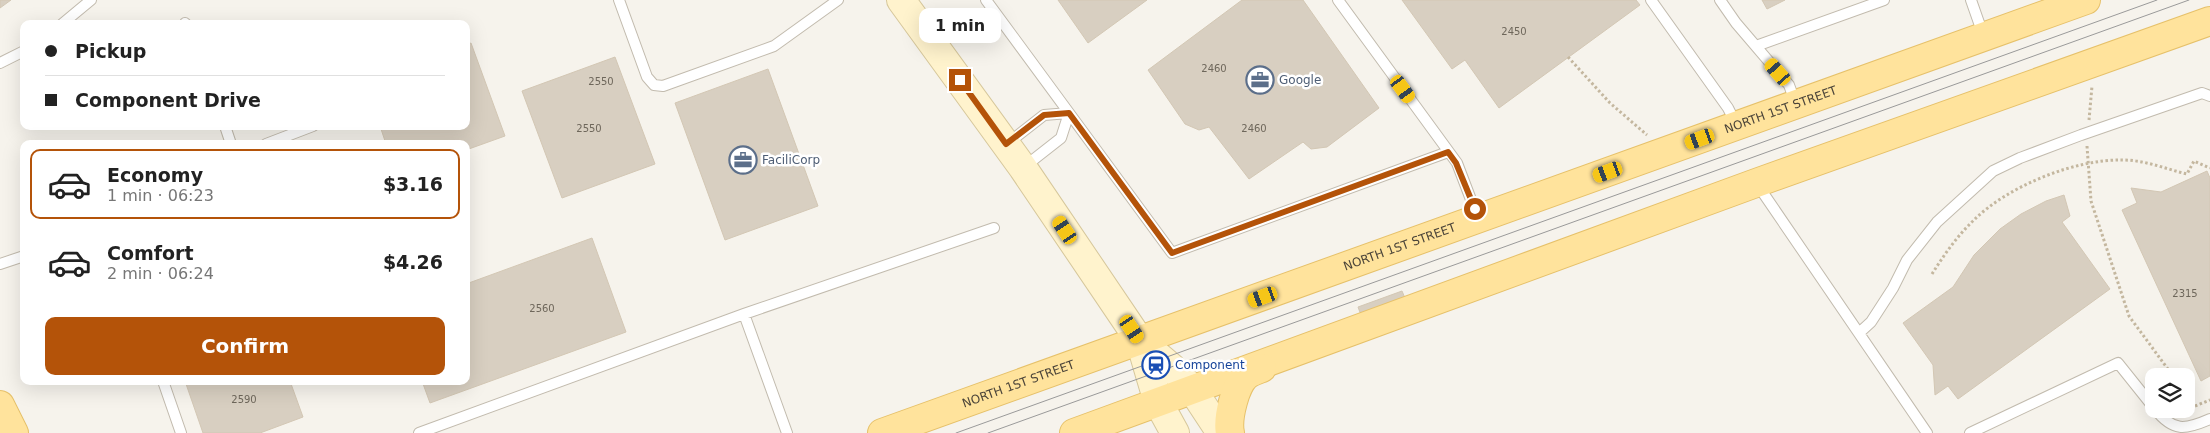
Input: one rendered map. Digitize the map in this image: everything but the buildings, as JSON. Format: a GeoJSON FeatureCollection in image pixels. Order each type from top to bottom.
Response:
{"type":"FeatureCollection","features":[{"type":"Feature","properties":{"kind":"main road","name":"NORTH 1ST STREET"},"geometry":{"type":"LineString","coordinates":[[882,433],[2086,0]]}},
{"type":"Feature","properties":{"kind":"main road"},"geometry":{"type":"LineString","coordinates":[[1074,433],[1756,183],[2210,21]]}},
{"type":"Feature","properties":{"kind":"main road"},"geometry":{"type":"LineString","coordinates":[[1230,433],[1232,405],[1246,376],[1285,356]]}},
{"type":"Feature","properties":{"kind":"main road"},"geometry":{"type":"LineString","coordinates":[[0,404],[14,433]]}},
{"type":"Feature","properties":{"kind":"street"},"geometry":{"type":"LineString","coordinates":[[901,0],[1023,168],[1140,341],[1172,368],[1192,389],[1221,433]]}},
{"type":"Feature","properties":{"kind":"street"},"geometry":{"type":"LineString","coordinates":[[1140,341],[1158,402],[1175,433]]}},
{"type":"Feature","properties":{"kind":"lane"},"geometry":{"type":"LineString","coordinates":[[67,20],[91,0]]}},
{"type":"Feature","properties":{"kind":"lane"},"geometry":{"type":"LineString","coordinates":[[619,0],[647,77],[654,85],[663,86],[774,46],[838,0]]}},
{"type":"Feature","properties":{"kind":"lane"},"geometry":{"type":"LineString","coordinates":[[986,0],[1172,253],[1448,152]]}},
{"type":"Feature","properties":{"kind":"lane"},"geometry":{"type":"LineString","coordinates":[[1338,0],[1456,163],[1479,219]]}},
{"type":"Feature","properties":{"kind":"lane"},"geometry":{"type":"LineString","coordinates":[[1651,0],[1728,108],[1736,125]]}},
{"type":"Feature","properties":{"kind":"lane"},"geometry":{"type":"LineString","coordinates":[[1720,0],[1789,85],[1796,104]]}},
{"type":"Feature","properties":{"kind":"lane"},"geometry":{"type":"LineString","coordinates":[[1756,46],[1884,0]]}},
{"type":"Feature","properties":{"kind":"lane"},"geometry":{"type":"LineString","coordinates":[[1971,0],[1984,37]]}},
{"type":"Feature","properties":{"kind":"lane"},"geometry":{"type":"LineString","coordinates":[[0,63],[20,53]]}},
{"type":"Feature","properties":{"kind":"lane"},"geometry":{"type":"LineString","coordinates":[[1859,333],[1871,322],[1893,288],[1907,260],[1937,222],[1975,186],[1993,172],[2020,158],[2202,93],[2210,96]]}},
{"type":"Feature","properties":{"kind":"lane"},"geometry":{"type":"LineString","coordinates":[[1006,144],[1044,115],[1069,113]]}},
{"type":"Feature","properties":{"kind":"lane"},"geometry":{"type":"LineString","coordinates":[[1023,168],[1061,138],[1069,113]]}},
{"type":"Feature","properties":{"kind":"lane"},"geometry":{"type":"LineString","coordinates":[[276,140],[303,130]]}},
{"type":"Feature","properties":{"kind":"lane"},"geometry":{"type":"LineString","coordinates":[[1756,183],[1927,433]]}},
{"type":"Feature","properties":{"kind":"lane"},"geometry":{"type":"LineString","coordinates":[[419,433],[436,430],[744,314],[994,228]]}},
{"type":"Feature","properties":{"kind":"lane"},"geometry":{"type":"LineString","coordinates":[[0,264],[20,257]]}},
{"type":"Feature","properties":{"kind":"lane"},"geometry":{"type":"LineString","coordinates":[[744,314],[787,433]]}},
{"type":"Feature","properties":{"kind":"lane"},"geometry":{"type":"LineString","coordinates":[[1970,433],[2118,363],[2145,397]]}},
{"type":"Feature","properties":{"kind":"lane"},"geometry":{"type":"LineString","coordinates":[[164,385],[181,433]]}},
{"type":"Feature","properties":{"kind":"lane"},"geometry":{"type":"LineString","coordinates":[[2163,418],[2174,425],[2189,428],[2210,419]]}},
{"type":"Feature","properties":{"kind":"path"},"geometry":{"type":"LineString","coordinates":[[1568,57],[1610,102],[1649,137]]}},
{"type":"Feature","properties":{"kind":"path"},"geometry":{"type":"LineString","coordinates":[[2092,85],[2088,133],[2091,201],[2129,316],[2167,368]]}},
{"type":"Feature","properties":{"kind":"path"},"geometry":{"type":"LineString","coordinates":[[1932,274],[1953,242],[1975,218],[2006,196],[2037,180],[2088,163],[2123,160],[2137,161],[2187,174],[2194,161],[2210,168]]}},
{"type":"Feature","properties":{"kind":"path"},"geometry":{"type":"LineString","coordinates":[[2195,406],[2210,400]]}},
{"type":"Feature","properties":{"kind":"tram line"},"geometry":{"type":"LineString","coordinates":[[956,433],[2157,0]]}},
{"type":"Feature","properties":{"kind":"tram line"},"geometry":{"type":"LineString","coordinates":[[988,433],[2189,0]]}},
{"type":"Feature","properties":{"kind":"place","name":"Google"},"geometry":{"type":"Point","coordinates":[1260,80]}},
{"type":"Feature","properties":{"kind":"place","name":"FaciliCorp"},"geometry":{"type":"Point","coordinates":[743,160]}},
{"type":"Feature","properties":{"kind":"place","name":"Component"},"geometry":{"type":"Point","coordinates":[1156,365]}},
{"type":"Feature","properties":{"kind":"route"},"geometry":{"type":"LineString","coordinates":[[960,80],[1006,144],[1044,115],[1069,113],[1172,253],[1448,152],[1456,163],[1475,209]]}}]}
